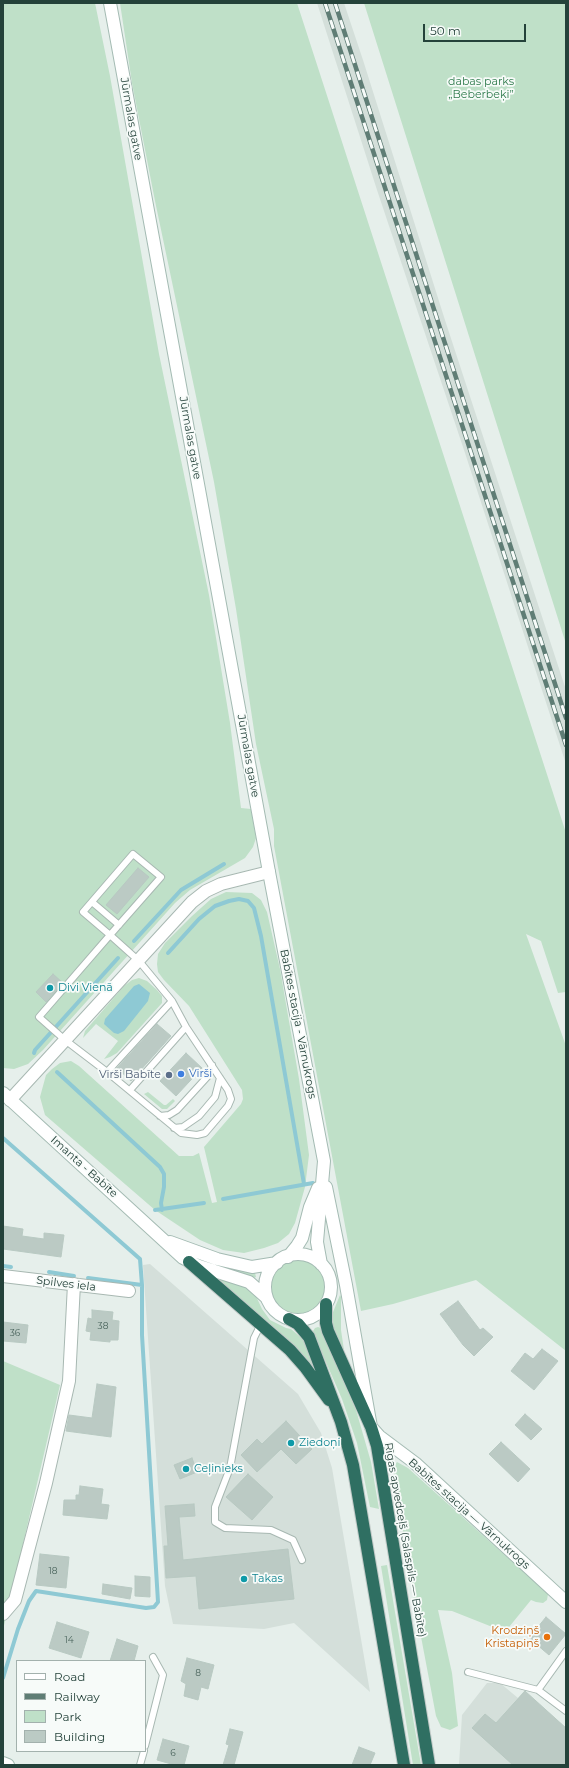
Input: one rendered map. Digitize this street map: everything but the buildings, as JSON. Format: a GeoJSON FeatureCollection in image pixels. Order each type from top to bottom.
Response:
{"type":"FeatureCollection","features":[{"type":"Feature","properties":{"kind":"highway"},"geometry":{"type":"LineString","coordinates":[[189,1262],[261,1324],[305,1367],[331,1403],[341,1422]]}},
{"type":"Feature","properties":{"kind":"highway","name":"Rīgas apvedceļš (Salaspils — Babīte)"},"geometry":{"type":"LineString","coordinates":[[326,1304],[326,1323],[328,1331],[371,1427],[377,1446],[429,1765]]}},
{"type":"Feature","properties":{"kind":"highway"},"geometry":{"type":"LineString","coordinates":[[289,1319],[298,1324],[309,1337],[341,1422],[353,1465],[404,1765]]}},
{"type":"Feature","properties":{"kind":"main road","name":"Jūrmalas gatve"},"geometry":{"type":"LineString","coordinates":[[110,3],[269,872]]}},
{"type":"Feature","properties":{"kind":"main road"},"geometry":{"type":"LineString","coordinates":[[7,1096],[65,1040],[139,961],[183,911],[206,891],[236,880],[269,872]]}},
{"type":"Feature","properties":{"kind":"main road","name":"Babītes stacija - Vārnukrogs"},"geometry":{"type":"LineString","coordinates":[[269,872],[324,1161],[317,1242],[321,1264]]}},
{"type":"Feature","properties":{"kind":"main road","name":"Imanta - Babīte"},"geometry":{"type":"LineString","coordinates":[[7,1096],[165,1240],[177,1253],[189,1262],[249,1282],[267,1298]]}},
{"type":"Feature","properties":{"kind":"main road"},"geometry":{"type":"LineString","coordinates":[[323,1176],[346,1285],[371,1427]]}},
{"type":"Feature","properties":{"kind":"main road","name":"Babītes stacija - Vārnukrogs"},"geometry":{"type":"LineString","coordinates":[[288,1256],[302,1238],[310,1207],[323,1176]]}},
{"type":"Feature","properties":{"kind":"main road","name":"Imanta - Babīte"},"geometry":{"type":"LineString","coordinates":[[165,1240],[210,1257],[252,1267],[276,1263]]}},
{"type":"Feature","properties":{"kind":"main road"},"geometry":{"type":"LineString","coordinates":[[288,1256],[306,1256],[314,1259],[321,1264],[330,1279],[330,1296],[326,1304],[321,1311],[310,1318],[298,1320],[289,1319],[276,1311],[267,1298],[266,1291],[268,1276],[276,1263],[288,1256]]}},
{"type":"Feature","properties":{"kind":"main road","name":"Spilves iela"},"geometry":{"type":"LineString","coordinates":[[3,1276],[129,1291]]}},
{"type":"Feature","properties":{"kind":"main road"},"geometry":{"type":"LineString","coordinates":[[3,1614],[16,1600],[46,1483],[69,1381],[74,1284]]}},
{"type":"Feature","properties":{"kind":"main road","name":"Babītes stacija — Vārnukrogs"},"geometry":{"type":"LineString","coordinates":[[371,1427],[387,1442],[415,1463],[566,1602]]}},
{"type":"Feature","properties":{"kind":"main road"},"geometry":{"type":"LineString","coordinates":[[3,1764],[8,1765]]}},
{"type":"Feature","properties":{"kind":"lane"},"geometry":{"type":"LineString","coordinates":[[139,961],[110,935],[83,912],[133,854],[161,877],[110,935],[39,1017],[65,1040],[130,1090],[181,1133],[197,1135],[205,1133],[228,1106],[231,1099],[228,1090],[186,1027],[172,1001],[139,961]]}},
{"type":"Feature","properties":{"kind":"lane"},"geometry":{"type":"LineString","coordinates":[[92,902],[119,925]]}},
{"type":"Feature","properties":{"kind":"lane"},"geometry":{"type":"LineString","coordinates":[[107,1072],[172,1001]]}},
{"type":"Feature","properties":{"kind":"lane"},"geometry":{"type":"LineString","coordinates":[[130,1090],[186,1027]]}},
{"type":"Feature","properties":{"kind":"lane"},"geometry":{"type":"LineString","coordinates":[[160,1116],[169,1115],[177,1110],[208,1076],[212,1065]]}},
{"type":"Feature","properties":{"kind":"lane"},"geometry":{"type":"LineString","coordinates":[[174,1128],[183,1127],[199,1116],[215,1097],[220,1078]]}},
{"type":"Feature","properties":{"kind":"lane"},"geometry":{"type":"LineString","coordinates":[[261,1324],[254,1338],[230,1468],[215,1507],[215,1522],[225,1528],[271,1530],[293,1540],[302,1560]]}},
{"type":"Feature","properties":{"kind":"lane"},"geometry":{"type":"LineString","coordinates":[[538,1690],[566,1651]]}},
{"type":"Feature","properties":{"kind":"lane"},"geometry":{"type":"LineString","coordinates":[[146,1742],[163,1675],[153,1658]]}},
{"type":"Feature","properties":{"kind":"lane"},"geometry":{"type":"LineString","coordinates":[[468,1672],[538,1690],[566,1711]]}},
{"type":"Feature","properties":{"kind":"lane"},"geometry":{"type":"LineString","coordinates":[[140,1765],[144,1752]]}},
{"type":"Feature","properties":{"kind":"shaded area"},"geometry":{"type":"Polygon","coordinates":[[[317,3],[344,3],[363,60],[444,317],[566,690],[566,764],[465,453],[377,190],[317,3]]]}},
{"type":"Feature","properties":{"kind":"shaded area"},"geometry":{"type":"Polygon","coordinates":[[[150,1264],[298,1394],[321,1433],[332,1468],[370,1692],[294,1623],[264,1629],[173,1624],[165,1586],[143,1265],[150,1264]]]}},
{"type":"Feature","properties":{"kind":"shaded area"},"geometry":{"type":"Polygon","coordinates":[[[487,1683],[500,1683],[518,1698],[524,1691],[566,1728],[552,1765],[459,1765],[462,1715],[487,1683]]]}},
{"type":"Feature","properties":{"kind":"green space"},"geometry":{"type":"Polygon","coordinates":[[[3,3],[95,3],[110,76],[159,354],[209,595],[230,723],[241,808],[251,809],[256,838],[253,847],[245,858],[190,890],[175,903],[43,1050],[28,1064],[14,1069],[3,1068],[3,3]]]}},
{"type":"Feature","properties":{"kind":"green space"},"geometry":{"type":"Polygon","coordinates":[[[120,3],[297,3],[566,833],[566,992],[558,993],[541,941],[526,934],[566,1046],[566,1351],[476,1280],[393,1304],[361,1311],[274,846],[274,829],[256,744],[236,609],[214,482],[155,201],[132,83],[120,3]]]}},
{"type":"Feature","properties":{"kind":"green space","name":"dabas parks „Beberbeķi”"},"geometry":{"type":"Polygon","coordinates":[[[364,3],[566,3],[566,644],[364,3]]]}},
{"type":"Feature","properties":{"kind":"green space"},"geometry":{"type":"Polygon","coordinates":[[[226,892],[252,893],[261,900],[267,912],[280,969],[299,1079],[309,1155],[305,1187],[295,1223],[289,1234],[278,1243],[244,1253],[223,1250],[200,1240],[155,1210],[45,1115],[40,1097],[46,1075],[60,1063],[71,1061],[79,1066],[179,1156],[193,1156],[199,1153],[212,1203],[217,1202],[204,1147],[241,1104],[243,1099],[242,1090],[189,1006],[158,972],[157,964],[158,954],[165,943],[211,899],[226,892]]]}},
{"type":"Feature","properties":{"kind":"green space"},"geometry":{"type":"Polygon","coordinates":[[[139,978],[147,981],[157,990],[162,996],[162,1003],[117,1053],[104,1059],[118,1041],[96,1024],[83,1038],[85,1031],[124,986],[132,980],[139,978]]]}},
{"type":"Feature","properties":{"kind":"green space"},"geometry":{"type":"Polygon","coordinates":[[[148,1092],[164,1105],[173,1099],[175,1101],[167,1109],[162,1109],[144,1094],[148,1092]]]}},
{"type":"Feature","properties":{"kind":"green space"},"geometry":{"type":"Polygon","coordinates":[[[298,1259],[313,1264],[321,1272],[326,1287],[321,1302],[313,1310],[298,1315],[283,1310],[275,1302],[270,1287],[275,1272],[283,1264],[298,1259]]]}},
{"type":"Feature","properties":{"kind":"green space"},"geometry":{"type":"Polygon","coordinates":[[[232,1267],[255,1273],[256,1277],[254,1278],[228,1270],[228,1268],[232,1267]]]}},
{"type":"Feature","properties":{"kind":"green space"},"geometry":{"type":"Polygon","coordinates":[[[209,1275],[247,1286],[255,1294],[262,1309],[270,1320],[291,1329],[304,1340],[316,1370],[209,1275]]]}},
{"type":"Feature","properties":{"kind":"green space"},"geometry":{"type":"Polygon","coordinates":[[[340,1295],[341,1330],[344,1350],[342,1349],[335,1334],[331,1321],[331,1317],[340,1295]]]}},
{"type":"Feature","properties":{"kind":"green space"},"geometry":{"type":"Polygon","coordinates":[[[318,1327],[321,1328],[356,1410],[371,1462],[379,1509],[370,1507],[357,1443],[342,1399],[313,1331],[318,1327]]]}},
{"type":"Feature","properties":{"kind":"green space"},"geometry":{"type":"Polygon","coordinates":[[[3,1361],[60,1385],[3,1630],[3,1361]]]}},
{"type":"Feature","properties":{"kind":"green space"},"geometry":{"type":"Polygon","coordinates":[[[397,1462],[408,1468],[548,1594],[547,1600],[543,1603],[531,1600],[505,1632],[452,1611],[438,1610],[452,1673],[458,1726],[450,1730],[441,1727],[436,1716],[412,1589],[395,1480],[394,1466],[397,1462]]]}},
{"type":"Feature","properties":{"kind":"green space"},"geometry":{"type":"Polygon","coordinates":[[[387,1565],[421,1765],[413,1765],[381,1566],[387,1565]]]}},
{"type":"Feature","properties":{"kind":"water"},"geometry":{"type":"Polygon","coordinates":[[[139,984],[150,993],[148,1001],[124,1031],[118,1034],[114,1033],[104,1024],[105,1019],[134,986],[139,984]]]}},
{"type":"Feature","properties":{"kind":"waterway"},"geometry":{"type":"LineString","coordinates":[[134,941],[181,890],[224,864]]}},
{"type":"Feature","properties":{"kind":"waterway"},"geometry":{"type":"LineString","coordinates":[[168,953],[199,919],[215,906],[239,899],[248,901],[254,908],[261,936],[304,1184]]}},
{"type":"Feature","properties":{"kind":"waterway"},"geometry":{"type":"LineString","coordinates":[[34,1053],[35,1050],[118,958]]}},
{"type":"Feature","properties":{"kind":"waterway"},"geometry":{"type":"LineString","coordinates":[[57,1072],[160,1167],[164,1174],[164,1187],[161,1203],[162,1210]]}},
{"type":"Feature","properties":{"kind":"waterway"},"geometry":{"type":"LineString","coordinates":[[3,1138],[140,1259],[142,1285],[142,1335],[158,1602],[154,1607],[146,1608],[36,1591],[29,1601],[18,1629],[3,1678]]}},
{"type":"Feature","properties":{"kind":"waterway"},"geometry":{"type":"LineString","coordinates":[[223,1199],[313,1183]]}},
{"type":"Feature","properties":{"kind":"waterway"},"geometry":{"type":"LineString","coordinates":[[155,1210],[204,1203]]}},
{"type":"Feature","properties":{"kind":"waterway"},"geometry":{"type":"LineString","coordinates":[[3,1266],[11,1267]]}},
{"type":"Feature","properties":{"kind":"waterway"},"geometry":{"type":"LineString","coordinates":[[49,1272],[74,1276]]}},
{"type":"Feature","properties":{"kind":"waterway"},"geometry":{"type":"LineString","coordinates":[[88,1278],[142,1285]]}},
{"type":"Feature","properties":{"kind":"railway"},"geometry":{"type":"LineString","coordinates":[[325,3],[566,745]]}},
{"type":"Feature","properties":{"kind":"railway"},"geometry":{"type":"LineString","coordinates":[[335,3],[566,718]]}},
{"type":"Feature","properties":{"kind":"place","name":"Divi Vienā"},"geometry":{"type":"Point","coordinates":[50,988]}},
{"type":"Feature","properties":{"kind":"place","name":"Virši"},"geometry":{"type":"Point","coordinates":[181,1074]}},
{"type":"Feature","properties":{"kind":"place","name":"Virši Babīte"},"geometry":{"type":"Point","coordinates":[169,1075]}},
{"type":"Feature","properties":{"kind":"place","name":"Ziedoņi"},"geometry":{"type":"Point","coordinates":[291,1443]}},
{"type":"Feature","properties":{"kind":"place","name":"Ceļinieks"},"geometry":{"type":"Point","coordinates":[186,1469]}},
{"type":"Feature","properties":{"kind":"place","name":"Takas"},"geometry":{"type":"Point","coordinates":[244,1579]}},
{"type":"Feature","properties":{"kind":"place","name":"Krodziņš Kristapiņš"},"geometry":{"type":"Point","coordinates":[547,1637]}}]}
